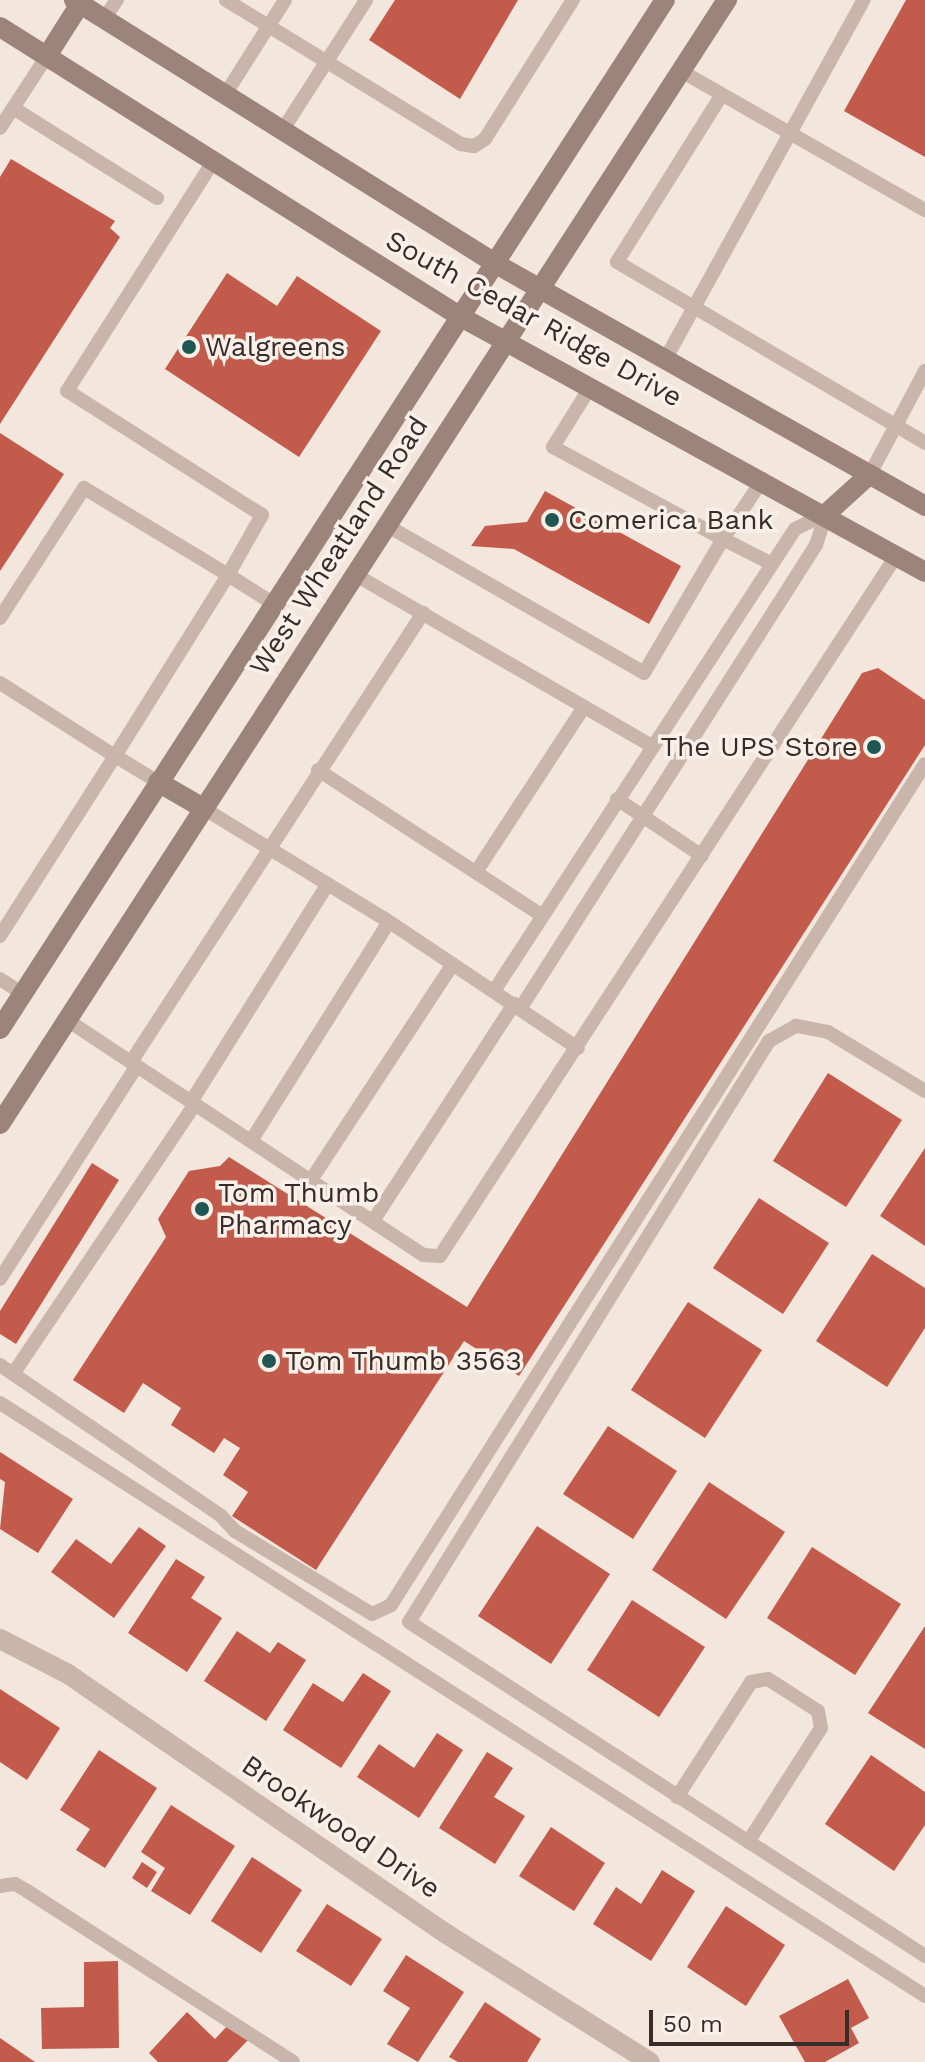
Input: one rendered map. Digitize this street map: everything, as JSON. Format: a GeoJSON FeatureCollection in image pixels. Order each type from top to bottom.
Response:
{"type":"FeatureCollection","features":[{"type":"Feature","properties":{"kind":"main road","name":"West Wheatland Road"},"geometry":{"type":"LineString","coordinates":[[0,1029],[665,0]]}},
{"type":"Feature","properties":{"kind":"main road","name":"West Wheatland Road"},"geometry":{"type":"LineString","coordinates":[[0,1124],[727,0]]}},
{"type":"Feature","properties":{"kind":"main road","name":"South Cedar Ridge Drive"},"geometry":{"type":"LineString","coordinates":[[77,2],[496,264],[925,506]]}},
{"type":"Feature","properties":{"kind":"main road"},"geometry":{"type":"LineString","coordinates":[[47,56],[77,2]]}},
{"type":"Feature","properties":{"kind":"main road","name":"South Cedar Ridge Drive"},"geometry":{"type":"LineString","coordinates":[[2,33],[47,56],[461,317],[763,479],[925,572]]}},
{"type":"Feature","properties":{"kind":"main road"},"geometry":{"type":"LineString","coordinates":[[826,514],[870,474]]}},
{"type":"Feature","properties":{"kind":"main road"},"geometry":{"type":"LineString","coordinates":[[158,782],[203,808]]}},
{"type":"Feature","properties":{"kind":"street","name":"Brookwood Drive"},"geometry":{"type":"LineString","coordinates":[[0,1639],[68,1674],[445,1933],[650,2062]]}},
{"type":"Feature","properties":{"kind":"lane"},"geometry":{"type":"LineString","coordinates":[[104,19],[117,0]]}},
{"type":"Feature","properties":{"kind":"lane"},"geometry":{"type":"LineString","coordinates":[[226,0],[461,144],[474,146],[485,139],[573,0]]}},
{"type":"Feature","properties":{"kind":"lane"},"geometry":{"type":"LineString","coordinates":[[225,95],[285,0]]}},
{"type":"Feature","properties":{"kind":"lane"},"geometry":{"type":"LineString","coordinates":[[282,131],[366,0]]}},
{"type":"Feature","properties":{"kind":"lane"},"geometry":{"type":"LineString","coordinates":[[666,358],[864,0]]}},
{"type":"Feature","properties":{"kind":"lane"},"geometry":{"type":"LineString","coordinates":[[0,128],[47,56]]}},
{"type":"Feature","properties":{"kind":"lane"},"geometry":{"type":"LineString","coordinates":[[681,71],[787,135],[925,210]]}},
{"type":"Feature","properties":{"kind":"lane"},"geometry":{"type":"LineString","coordinates":[[721,96],[617,262],[695,305],[925,443]]}},
{"type":"Feature","properties":{"kind":"lane"},"geometry":{"type":"LineString","coordinates":[[13,108],[157,198]]}},
{"type":"Feature","properties":{"kind":"lane"},"geometry":{"type":"LineString","coordinates":[[0,936],[228,575],[262,515],[67,391],[213,162]]}},
{"type":"Feature","properties":{"kind":"lane"},"geometry":{"type":"LineString","coordinates":[[870,474],[925,371]]}},
{"type":"Feature","properties":{"kind":"lane"},"geometry":{"type":"LineString","coordinates":[[591,386],[553,447],[772,564]]}},
{"type":"Feature","properties":{"kind":"lane"},"geometry":{"type":"LineString","coordinates":[[386,525],[644,673],[723,539],[763,479]]}},
{"type":"Feature","properties":{"kind":"lane"},"geometry":{"type":"LineString","coordinates":[[0,618],[84,488],[274,604]]}},
{"type":"Feature","properties":{"kind":"lane"},"geometry":{"type":"LineString","coordinates":[[494,991],[540,914],[795,529],[826,514]]}},
{"type":"Feature","properties":{"kind":"lane"},"geometry":{"type":"LineString","coordinates":[[373,1221],[643,816],[816,545],[826,514]]}},
{"type":"Feature","properties":{"kind":"lane"},"geometry":{"type":"LineString","coordinates":[[67,1020],[424,1255],[440,1256],[896,556]]}},
{"type":"Feature","properties":{"kind":"lane"},"geometry":{"type":"LineString","coordinates":[[354,574],[652,746]]}},
{"type":"Feature","properties":{"kind":"lane"},"geometry":{"type":"LineString","coordinates":[[0,1279],[267,846],[423,613]]}},
{"type":"Feature","properties":{"kind":"lane"},"geometry":{"type":"LineString","coordinates":[[0,683],[158,782]]}},
{"type":"Feature","properties":{"kind":"lane"},"geometry":{"type":"LineString","coordinates":[[476,872],[584,707]]}},
{"type":"Feature","properties":{"kind":"lane"},"geometry":{"type":"LineString","coordinates":[[0,1365],[221,1516],[235,1531],[372,1614],[391,1605],[925,764]]}},
{"type":"Feature","properties":{"kind":"lane"},"geometry":{"type":"LineString","coordinates":[[318,770],[540,914]]}},
{"type":"Feature","properties":{"kind":"lane"},"geometry":{"type":"LineString","coordinates":[[617,799],[702,856]]}},
{"type":"Feature","properties":{"kind":"lane"},"geometry":{"type":"LineString","coordinates":[[203,808],[389,922],[578,1048]]}},
{"type":"Feature","properties":{"kind":"lane"},"geometry":{"type":"LineString","coordinates":[[13,1374],[193,1103],[328,884]]}},
{"type":"Feature","properties":{"kind":"lane"},"geometry":{"type":"LineString","coordinates":[[251,1141],[389,922]]}},
{"type":"Feature","properties":{"kind":"lane"},"geometry":{"type":"LineString","coordinates":[[311,1180],[453,964]]}},
{"type":"Feature","properties":{"kind":"lane"},"geometry":{"type":"LineString","coordinates":[[0,979],[23,994]]}},
{"type":"Feature","properties":{"kind":"lane"},"geometry":{"type":"LineString","coordinates":[[925,1091],[828,1032],[796,1026],[769,1041],[409,1622],[925,1956]]}},
{"type":"Feature","properties":{"kind":"lane"},"geometry":{"type":"LineString","coordinates":[[0,1403],[925,1996]]}},
{"type":"Feature","properties":{"kind":"lane"},"geometry":{"type":"LineString","coordinates":[[677,1797],[751,1682],[768,1679],[818,1711],[821,1728],[748,1842]]}},
{"type":"Feature","properties":{"kind":"lane"},"geometry":{"type":"LineString","coordinates":[[0,1886],[15,1884],[27,1891],[293,2062]]}},
{"type":"Feature","properties":{"kind":"building"},"geometry":{"type":"Polygon","coordinates":[[[395,0],[518,0],[460,99],[369,40],[395,0]]]}},
{"type":"Feature","properties":{"kind":"building"},"geometry":{"type":"Polygon","coordinates":[[[906,0],[925,0],[925,157],[844,111],[906,0]]]}},
{"type":"Feature","properties":{"kind":"building"},"geometry":{"type":"Polygon","coordinates":[[[11,159],[115,221],[110,228],[120,237],[0,424],[0,177],[11,159]]]}},
{"type":"Feature","properties":{"kind":"building","name":"Walgreens"},"geometry":{"type":"Polygon","coordinates":[[[227,273],[277,306],[297,276],[381,331],[299,457],[165,369],[227,273]]]}},
{"type":"Feature","properties":{"kind":"building"},"geometry":{"type":"Polygon","coordinates":[[[0,433],[64,474],[0,571],[0,433]]]}},
{"type":"Feature","properties":{"kind":"building"},"geometry":{"type":"Polygon","coordinates":[[[545,491],[681,566],[649,624],[514,549],[471,546],[485,526],[527,522],[545,491]]]}},
{"type":"Feature","properties":{"kind":"building"},"geometry":{"type":"Polygon","coordinates":[[[878,668],[925,700],[925,745],[519,1376],[464,1341],[316,1570],[232,1516],[248,1492],[223,1475],[240,1448],[224,1438],[214,1453],[171,1425],[181,1408],[143,1383],[124,1413],[73,1380],[166,1237],[158,1219],[189,1171],[220,1166],[229,1157],[467,1307],[862,673],[878,668]]]}},
{"type":"Feature","properties":{"kind":"building"},"geometry":{"type":"Polygon","coordinates":[[[828,1073],[902,1120],[846,1207],[773,1161],[828,1073]]]}},
{"type":"Feature","properties":{"kind":"building"},"geometry":{"type":"Polygon","coordinates":[[[925,1148],[925,1246],[880,1216],[925,1148]]]}},
{"type":"Feature","properties":{"kind":"building"},"geometry":{"type":"Polygon","coordinates":[[[92,1163],[119,1180],[16,1344],[0,1334],[0,1311],[92,1163]]]}},
{"type":"Feature","properties":{"kind":"building"},"geometry":{"type":"Polygon","coordinates":[[[759,1198],[829,1243],[783,1314],[713,1268],[759,1198]]]}},
{"type":"Feature","properties":{"kind":"building"},"geometry":{"type":"Polygon","coordinates":[[[872,1254],[925,1288],[925,1328],[887,1387],[816,1341],[872,1254]]]}},
{"type":"Feature","properties":{"kind":"building"},"geometry":{"type":"Polygon","coordinates":[[[688,1302],[762,1350],[705,1438],[631,1390],[688,1302]]]}},
{"type":"Feature","properties":{"kind":"building"},"geometry":{"type":"Polygon","coordinates":[[[608,1426],[677,1471],[633,1539],[563,1494],[608,1426]]]}},
{"type":"Feature","properties":{"kind":"building"},"geometry":{"type":"Polygon","coordinates":[[[0,1452],[73,1499],[38,1553],[0,1529],[5,1482],[0,1479],[0,1452]]]}},
{"type":"Feature","properties":{"kind":"building"},"geometry":{"type":"Polygon","coordinates":[[[709,1482],[785,1532],[726,1619],[652,1570],[709,1482]]]}},
{"type":"Feature","properties":{"kind":"building"},"geometry":{"type":"Polygon","coordinates":[[[537,1526],[610,1574],[551,1664],[478,1616],[537,1526]]]}},
{"type":"Feature","properties":{"kind":"building"},"geometry":{"type":"Polygon","coordinates":[[[139,1527],[166,1546],[114,1618],[51,1572],[76,1539],[111,1564],[139,1527]]]}},
{"type":"Feature","properties":{"kind":"building"},"geometry":{"type":"Polygon","coordinates":[[[812,1547],[901,1604],[855,1675],[767,1618],[812,1547]]]}},
{"type":"Feature","properties":{"kind":"building"},"geometry":{"type":"Polygon","coordinates":[[[176,1559],[205,1577],[191,1598],[222,1618],[187,1672],[128,1633],[176,1559]]]}},
{"type":"Feature","properties":{"kind":"building"},"geometry":{"type":"Polygon","coordinates":[[[632,1600],[705,1647],[659,1717],[587,1670],[632,1600]]]}},
{"type":"Feature","properties":{"kind":"building"},"geometry":{"type":"Polygon","coordinates":[[[925,1626],[925,1749],[868,1713],[925,1626]]]}},
{"type":"Feature","properties":{"kind":"building"},"geometry":{"type":"Polygon","coordinates":[[[237,1631],[270,1653],[278,1642],[306,1660],[266,1721],[204,1681],[237,1631]]]}},
{"type":"Feature","properties":{"kind":"building"},"geometry":{"type":"Polygon","coordinates":[[[363,1673],[391,1691],[341,1768],[283,1730],[313,1683],[343,1702],[363,1673]]]}},
{"type":"Feature","properties":{"kind":"building"},"geometry":{"type":"Polygon","coordinates":[[[0,1689],[60,1728],[27,1780],[0,1762],[0,1689]]]}},
{"type":"Feature","properties":{"kind":"building"},"geometry":{"type":"Polygon","coordinates":[[[437,1733],[463,1750],[419,1818],[357,1777],[379,1744],[414,1768],[437,1733]]]}},
{"type":"Feature","properties":{"kind":"building"},"geometry":{"type":"Polygon","coordinates":[[[99,1750],[157,1788],[105,1868],[76,1850],[90,1829],[60,1810],[99,1750]]]}},
{"type":"Feature","properties":{"kind":"building"},"geometry":{"type":"Polygon","coordinates":[[[487,1752],[513,1768],[494,1797],[525,1816],[495,1864],[439,1828],[487,1752]]]}},
{"type":"Feature","properties":{"kind":"building"},"geometry":{"type":"Polygon","coordinates":[[[871,1755],[925,1792],[925,1825],[894,1871],[825,1824],[871,1755]]]}},
{"type":"Feature","properties":{"kind":"building"},"geometry":{"type":"Polygon","coordinates":[[[171,1805],[235,1846],[190,1915],[151,1891],[165,1868],[141,1852],[171,1805]]]}},
{"type":"Feature","properties":{"kind":"building"},"geometry":{"type":"Polygon","coordinates":[[[551,1827],[605,1863],[574,1911],[519,1876],[551,1827]]]}},
{"type":"Feature","properties":{"kind":"building"},"geometry":{"type":"Polygon","coordinates":[[[252,1857],[302,1890],[261,1953],[211,1921],[252,1857]]]}},
{"type":"Feature","properties":{"kind":"building"},"geometry":{"type":"Polygon","coordinates":[[[142,1862],[157,1872],[147,1888],[132,1878],[142,1862]]]}},
{"type":"Feature","properties":{"kind":"building"},"geometry":{"type":"Polygon","coordinates":[[[662,1870],[695,1891],[651,1961],[593,1924],[616,1887],[641,1904],[662,1870]]]}},
{"type":"Feature","properties":{"kind":"building"},"geometry":{"type":"Polygon","coordinates":[[[327,1904],[382,1939],[351,1986],[296,1951],[327,1904]]]}},
{"type":"Feature","properties":{"kind":"building"},"geometry":{"type":"Polygon","coordinates":[[[726,1906],[785,1945],[746,2006],[687,1967],[726,1906]]]}},
{"type":"Feature","properties":{"kind":"building"},"geometry":{"type":"Polygon","coordinates":[[[406,1955],[464,1992],[418,2062],[387,2044],[410,2008],[383,1991],[406,1955]]]}},
{"type":"Feature","properties":{"kind":"building"},"geometry":{"type":"Polygon","coordinates":[[[118,1961],[119,2048],[42,2049],[41,2008],[84,2007],[84,1962],[118,1961]]]}},
{"type":"Feature","properties":{"kind":"building"},"geometry":{"type":"Polygon","coordinates":[[[848,1979],[869,2018],[851,2028],[859,2043],[825,2062],[805,2062],[779,2016],[848,1979]]]}},
{"type":"Feature","properties":{"kind":"building"},"geometry":{"type":"Polygon","coordinates":[[[485,2002],[541,2039],[527,2062],[458,2062],[449,2057],[485,2002]]]}},
{"type":"Feature","properties":{"kind":"building"},"geometry":{"type":"Polygon","coordinates":[[[187,2012],[215,2039],[230,2023],[248,2040],[227,2062],[158,2062],[149,2053],[187,2012]]]}},
{"type":"Feature","properties":{"kind":"building"},"geometry":{"type":"Polygon","coordinates":[[[0,2038],[35,2062],[0,2062],[0,2038]]]}},
{"type":"Feature","properties":{"kind":"place","name":"Walgreens"},"geometry":{"type":"Point","coordinates":[189,347]}},
{"type":"Feature","properties":{"kind":"place","name":"Comerica Bank"},"geometry":{"type":"Point","coordinates":[552,520]}},
{"type":"Feature","properties":{"kind":"place","name":"The UPS Store"},"geometry":{"type":"Point","coordinates":[874,747]}},
{"type":"Feature","properties":{"kind":"place","name":"Tom Thumb Pharmacy"},"geometry":{"type":"Point","coordinates":[202,1209]}},
{"type":"Feature","properties":{"kind":"place","name":"Tom Thumb 3563"},"geometry":{"type":"Point","coordinates":[269,1361]}}]}
